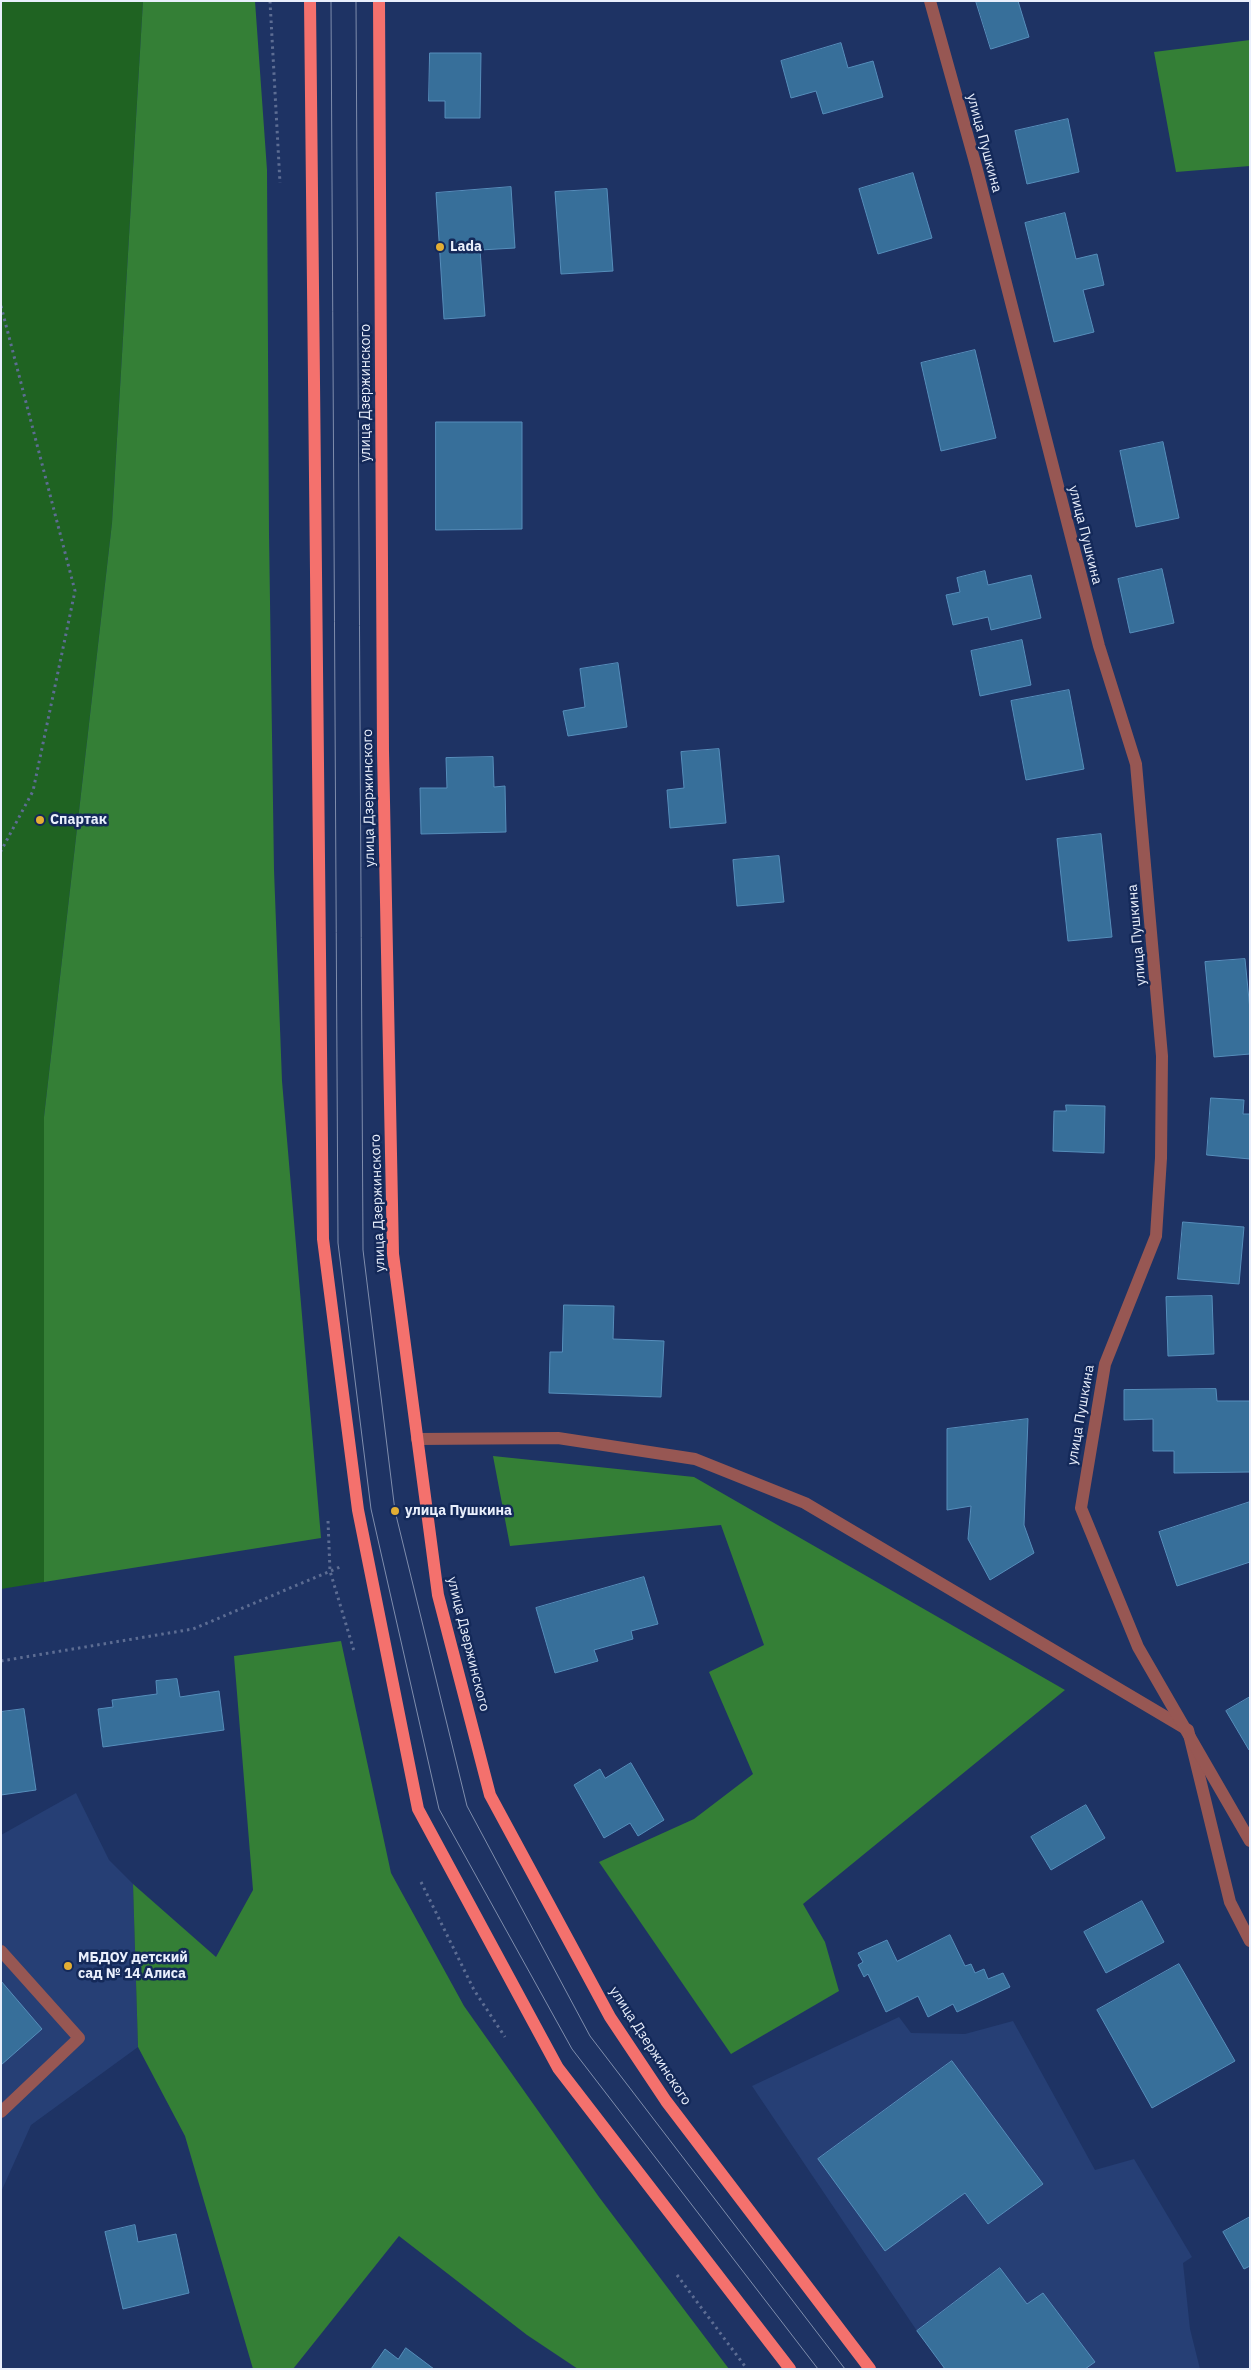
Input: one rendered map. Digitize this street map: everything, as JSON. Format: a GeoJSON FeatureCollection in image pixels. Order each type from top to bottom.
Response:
{"type":"FeatureCollection","features":[{"type":"Feature","properties":{"kind":"main road"},"geometry":{"type":"LineString","coordinates":[[310,1],[323,1239],[358,1510],[416,1800],[418,1809],[558,2068],[790,2369]]}},
{"type":"Feature","properties":{"kind":"main road","name":"улица Дзержинского"},"geometry":{"type":"LineString","coordinates":[[379,1],[383,751],[393,1254],[438,1595],[490,1795],[615,2025],[666,2101],[870,2369]]}},
{"type":"Feature","properties":{"kind":"street","name":"улица Пушкина"},"geometry":{"type":"LineString","coordinates":[[930,1],[976,166],[1099,646],[1136,764],[1162,1056],[1156,1236],[1105,1364],[1080,1508],[1138,1646],[1188,1730],[1250,1841]]}},
{"type":"Feature","properties":{"kind":"street"},"geometry":{"type":"LineString","coordinates":[[417,1439],[558,1438],[695,1459],[805,1502],[1188,1730],[1230,1902],[1250,1941]]}},
{"type":"Feature","properties":{"kind":"street"},"geometry":{"type":"LineString","coordinates":[[1,1951],[79,2038],[1,2112]]}},
{"type":"Feature","properties":{"kind":"path"},"geometry":{"type":"LineString","coordinates":[[1,306],[75,591],[32,791],[1,851]]}},
{"type":"Feature","properties":{"kind":"path"},"geometry":{"type":"LineString","coordinates":[[1,1661],[193,1629],[330,1571]]}},
{"type":"Feature","properties":{"kind":"shaded area","name":"МБДОУ детский сад № 14 Алиса"},"geometry":{"type":"Polygon","coordinates":[[[76,1793],[109,1860],[133,1884],[138,2047],[31,2125],[1,2192],[1,1835],[76,1793]]]}},
{"type":"Feature","properties":{"kind":"shaded area"},"geometry":{"type":"Polygon","coordinates":[[[899,2017],[911,2033],[965,2034],[1013,2021],[1095,2170],[1134,2159],[1192,2257],[1183,2263],[1190,2329],[1200,2369],[945,2369],[917,2331],[752,2086],[899,2017]]]}},
{"type":"Feature","properties":{"kind":"green space","name":"Спартак"},"geometry":{"type":"Polygon","coordinates":[[[1,1],[143,1],[112,523],[44,1117],[44,1582],[1,1589],[1,1]]]}},
{"type":"Feature","properties":{"kind":"green space"},"geometry":{"type":"Polygon","coordinates":[[[143,1],[255,1],[267,170],[269,534],[274,870],[282,1081],[321,1538],[44,1582],[44,1117],[112,523],[143,1]]]}},
{"type":"Feature","properties":{"kind":"green space"},"geometry":{"type":"Polygon","coordinates":[[[1250,40],[1250,166],[1176,172],[1154,52],[1250,40]]]}},
{"type":"Feature","properties":{"kind":"green space"},"geometry":{"type":"Polygon","coordinates":[[[493,1456],[694,1477],[1065,1690],[803,1904],[825,1942],[839,1991],[731,2054],[599,1862],[694,1819],[753,1774],[709,1672],[764,1645],[721,1525],[510,1546],[493,1456]]]}},
{"type":"Feature","properties":{"kind":"green space"},"geometry":{"type":"Polygon","coordinates":[[[341,1641],[391,1873],[464,2006],[599,2197],[729,2369],[578,2369],[527,2335],[399,2236],[293,2369],[253,2369],[185,2136],[138,2047],[133,1884],[216,1957],[253,1890],[234,1656],[341,1641]]]}},
{"type":"Feature","properties":{"kind":"building"},"geometry":{"type":"Polygon","coordinates":[[[976,1],[1018,1],[1029,37],[991,49],[976,1]]]}},
{"type":"Feature","properties":{"kind":"building"},"geometry":{"type":"Polygon","coordinates":[[[841,43],[848,68],[873,61],[883,97],[823,114],[816,91],[791,98],[781,61],[841,43]]]}},
{"type":"Feature","properties":{"kind":"building"},"geometry":{"type":"Polygon","coordinates":[[[430,53],[481,53],[480,118],[445,118],[445,101],[429,101],[430,53]]]}},
{"type":"Feature","properties":{"kind":"building"},"geometry":{"type":"Polygon","coordinates":[[[1068,119],[1079,172],[1027,184],[1015,131],[1068,119]]]}},
{"type":"Feature","properties":{"kind":"building"},"geometry":{"type":"Polygon","coordinates":[[[913,173],[932,238],[878,254],[859,189],[913,173]]]}},
{"type":"Feature","properties":{"kind":"building"},"geometry":{"type":"Polygon","coordinates":[[[511,187],[515,248],[480,250],[485,316],[444,319],[436,193],[511,187]]]}},
{"type":"Feature","properties":{"kind":"building"},"geometry":{"type":"Polygon","coordinates":[[[607,189],[613,271],[561,274],[555,192],[607,189]]]}},
{"type":"Feature","properties":{"kind":"building"},"geometry":{"type":"Polygon","coordinates":[[[1065,213],[1076,259],[1097,254],[1104,285],[1083,290],[1094,332],[1054,342],[1025,223],[1065,213]]]}},
{"type":"Feature","properties":{"kind":"building"},"geometry":{"type":"Polygon","coordinates":[[[975,350],[996,438],[941,451],[921,363],[975,350]]]}},
{"type":"Feature","properties":{"kind":"building"},"geometry":{"type":"Polygon","coordinates":[[[436,422],[522,422],[522,529],[436,530],[436,422]]]}},
{"type":"Feature","properties":{"kind":"building"},"geometry":{"type":"Polygon","coordinates":[[[1163,442],[1179,518],[1136,527],[1120,451],[1163,442]]]}},
{"type":"Feature","properties":{"kind":"building"},"geometry":{"type":"Polygon","coordinates":[[[1162,569],[1174,623],[1130,633],[1118,579],[1162,569]]]}},
{"type":"Feature","properties":{"kind":"building"},"geometry":{"type":"Polygon","coordinates":[[[985,571],[988,585],[1031,575],[1041,618],[991,630],[988,617],[953,625],[946,595],[960,592],[957,578],[985,571]]]}},
{"type":"Feature","properties":{"kind":"building"},"geometry":{"type":"Polygon","coordinates":[[[1022,640],[1031,685],[980,696],[971,651],[1022,640]]]}},
{"type":"Feature","properties":{"kind":"building"},"geometry":{"type":"Polygon","coordinates":[[[618,663],[627,727],[568,736],[563,711],[585,707],[580,669],[618,663]]]}},
{"type":"Feature","properties":{"kind":"building"},"geometry":{"type":"Polygon","coordinates":[[[1069,690],[1084,769],[1026,780],[1011,701],[1069,690]]]}},
{"type":"Feature","properties":{"kind":"building"},"geometry":{"type":"Polygon","coordinates":[[[719,749],[726,823],[670,828],[667,790],[684,788],[681,752],[719,749]]]}},
{"type":"Feature","properties":{"kind":"building"},"geometry":{"type":"Polygon","coordinates":[[[493,757],[494,787],[505,786],[506,832],[421,834],[420,788],[447,788],[446,758],[493,757]]]}},
{"type":"Feature","properties":{"kind":"building"},"geometry":{"type":"Polygon","coordinates":[[[1101,834],[1112,937],[1068,941],[1057,839],[1101,834]]]}},
{"type":"Feature","properties":{"kind":"building"},"geometry":{"type":"Polygon","coordinates":[[[779,856],[784,902],[737,906],[733,860],[779,856]]]}},
{"type":"Feature","properties":{"kind":"building"},"geometry":{"type":"Polygon","coordinates":[[[1245,959],[1250,1010],[1250,1054],[1214,1057],[1205,962],[1245,959]]]}},
{"type":"Feature","properties":{"kind":"building"},"geometry":{"type":"Polygon","coordinates":[[[1211,1098],[1244,1100],[1243,1114],[1250,1114],[1250,1159],[1207,1155],[1211,1098]]]}},
{"type":"Feature","properties":{"kind":"building"},"geometry":{"type":"Polygon","coordinates":[[[1066,1105],[1105,1106],[1104,1153],[1053,1151],[1054,1111],[1066,1111],[1066,1105]]]}},
{"type":"Feature","properties":{"kind":"building"},"geometry":{"type":"Polygon","coordinates":[[[1183,1222],[1244,1227],[1239,1284],[1178,1279],[1183,1222]]]}},
{"type":"Feature","properties":{"kind":"building"},"geometry":{"type":"Polygon","coordinates":[[[1212,1296],[1214,1354],[1168,1356],[1166,1297],[1212,1296]]]}},
{"type":"Feature","properties":{"kind":"building"},"geometry":{"type":"Polygon","coordinates":[[[564,1305],[614,1306],[613,1339],[664,1341],[661,1397],[549,1393],[550,1352],[562,1352],[564,1305]]]}},
{"type":"Feature","properties":{"kind":"building"},"geometry":{"type":"Polygon","coordinates":[[[1216,1389],[1217,1401],[1250,1401],[1250,1472],[1174,1473],[1174,1451],[1153,1451],[1153,1419],[1124,1420],[1124,1390],[1216,1389]]]}},
{"type":"Feature","properties":{"kind":"building"},"geometry":{"type":"Polygon","coordinates":[[[1028,1419],[1024,1525],[1034,1553],[990,1580],[968,1539],[971,1506],[947,1510],[947,1429],[1028,1419]]]}},
{"type":"Feature","properties":{"kind":"building"},"geometry":{"type":"Polygon","coordinates":[[[1250,1502],[1250,1562],[1177,1586],[1159,1532],[1250,1502]]]}},
{"type":"Feature","properties":{"kind":"building"},"geometry":{"type":"Polygon","coordinates":[[[644,1577],[658,1624],[631,1631],[633,1639],[594,1650],[598,1661],[555,1673],[536,1608],[644,1577]]]}},
{"type":"Feature","properties":{"kind":"building"},"geometry":{"type":"Polygon","coordinates":[[[177,1679],[180,1697],[219,1691],[224,1730],[103,1747],[98,1709],[113,1707],[112,1700],[157,1694],[156,1681],[177,1679]]]}},
{"type":"Feature","properties":{"kind":"building"},"geometry":{"type":"Polygon","coordinates":[[[1250,1697],[1250,1750],[1249,1750],[1226,1711],[1250,1697]]]}},
{"type":"Feature","properties":{"kind":"building"},"geometry":{"type":"Polygon","coordinates":[[[24,1709],[36,1790],[1,1795],[1,1712],[24,1709]]]}},
{"type":"Feature","properties":{"kind":"building"},"geometry":{"type":"Polygon","coordinates":[[[631,1763],[664,1820],[638,1836],[630,1823],[604,1838],[574,1785],[600,1769],[605,1778],[631,1763]]]}},
{"type":"Feature","properties":{"kind":"building"},"geometry":{"type":"Polygon","coordinates":[[[1086,1805],[1105,1838],[1051,1870],[1031,1837],[1086,1805]]]}},
{"type":"Feature","properties":{"kind":"building"},"geometry":{"type":"Polygon","coordinates":[[[1142,1901],[1164,1942],[1106,1973],[1084,1932],[1142,1901]]]}},
{"type":"Feature","properties":{"kind":"building"},"geometry":{"type":"Polygon","coordinates":[[[950,1935],[965,1966],[971,1964],[975,1973],[984,1969],[988,1979],[1003,1973],[1010,1987],[957,2012],[953,2004],[928,2017],[918,1996],[886,2012],[868,1974],[864,1977],[858,1965],[863,1962],[858,1953],[887,1940],[897,1961],[950,1935]]]}},
{"type":"Feature","properties":{"kind":"building"},"geometry":{"type":"Polygon","coordinates":[[[1179,1964],[1235,2061],[1152,2108],[1097,2010],[1179,1964]]]}},
{"type":"Feature","properties":{"kind":"building"},"geometry":{"type":"Polygon","coordinates":[[[1,1981],[42,2029],[1,2065],[1,1981]]]}},
{"type":"Feature","properties":{"kind":"building"},"geometry":{"type":"Polygon","coordinates":[[[952,2061],[1043,2184],[988,2224],[965,2193],[885,2251],[818,2159],[952,2061]]]}},
{"type":"Feature","properties":{"kind":"building"},"geometry":{"type":"Polygon","coordinates":[[[1250,2217],[1250,2266],[1244,2269],[1223,2232],[1250,2217]]]}},
{"type":"Feature","properties":{"kind":"building"},"geometry":{"type":"Polygon","coordinates":[[[135,2225],[138,2242],[176,2234],[189,2293],[123,2309],[105,2232],[135,2225]]]}},
{"type":"Feature","properties":{"kind":"building"},"geometry":{"type":"Polygon","coordinates":[[[1000,2268],[1027,2304],[1043,2293],[1095,2362],[1085,2369],[945,2369],[917,2331],[1000,2268]]]}},
{"type":"Feature","properties":{"kind":"building"},"geometry":{"type":"Polygon","coordinates":[[[406,2348],[434,2369],[371,2369],[385,2349],[398,2359],[406,2348]]]}},
{"type":"Feature","properties":{"kind":"tram line"},"geometry":{"type":"LineString","coordinates":[[331,1],[338,1243],[371,1509],[439,1809],[572,2049],[818,2369]]}},
{"type":"Feature","properties":{"kind":"tram line"},"geometry":{"type":"LineString","coordinates":[[356,1],[363,1250],[395,1511],[467,1806],[590,2036],[845,2369]]}},
{"type":"Feature","properties":{"kind":"place","name":"Lada"},"geometry":{"type":"Point","coordinates":[440,247]}},
{"type":"Feature","properties":{"kind":"place","name":"Спартак"},"geometry":{"type":"Point","coordinates":[40,820]}},
{"type":"Feature","properties":{"kind":"place","name":"улица Пушкина"},"geometry":{"type":"Point","coordinates":[395,1511]}},
{"type":"Feature","properties":{"kind":"place","name":"МБДОУ детский сад № 14 Алиса"},"geometry":{"type":"Point","coordinates":[68,1966]}}]}
